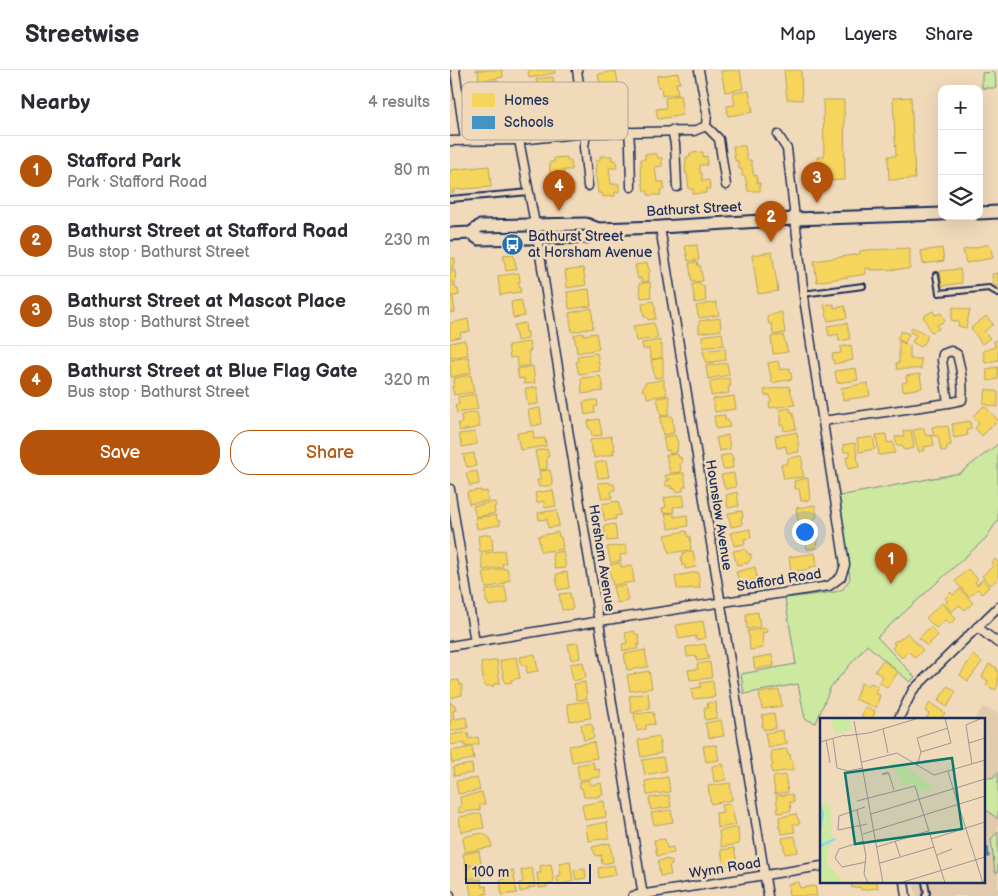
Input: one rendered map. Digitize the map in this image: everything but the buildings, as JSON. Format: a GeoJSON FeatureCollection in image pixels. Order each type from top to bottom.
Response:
{"type":"FeatureCollection","features":[{"type":"Feature","properties":{"kind":"main road"},"geometry":{"type":"LineString","coordinates":[[983,213],[998,212]]}},
{"type":"Feature","properties":{"kind":"main road","name":"Bathurst Street"},"geometry":{"type":"LineString","coordinates":[[450,234],[471,233],[480,226],[586,224],[598,228],[660,227],[794,219],[938,214]]}},
{"type":"Feature","properties":{"kind":"main road","name":"Bathurst Street"},"geometry":{"type":"LineString","coordinates":[[471,233],[480,239],[587,237],[598,228]]}},
{"type":"Feature","properties":{"kind":"street"},"geometry":{"type":"LineString","coordinates":[[455,70],[462,119]]}},
{"type":"Feature","properties":{"kind":"street"},"geometry":{"type":"LineString","coordinates":[[699,70],[707,113],[706,126],[719,139],[726,185]]}},
{"type":"Feature","properties":{"kind":"street"},"geometry":{"type":"LineString","coordinates":[[631,188],[628,132],[694,131],[706,126]]}},
{"type":"Feature","properties":{"kind":"street"},"geometry":{"type":"LineString","coordinates":[[672,130],[675,144],[677,187]]}},
{"type":"Feature","properties":{"kind":"street","name":"Stafford Road"},"geometry":{"type":"LineString","coordinates":[[450,646],[829,586],[841,577],[845,565],[804,294],[787,149],[778,135]]}},
{"type":"Feature","properties":{"kind":"street"},"geometry":{"type":"LineString","coordinates":[[450,141],[519,140]]}},
{"type":"Feature","properties":{"kind":"street","name":"Horsham Avenue"},"geometry":{"type":"LineString","coordinates":[[519,140],[535,224],[643,895]]}},
{"type":"Feature","properties":{"kind":"street"},"geometry":{"type":"LineString","coordinates":[[585,140],[588,186]]}},
{"type":"Feature","properties":{"kind":"street","name":"Hounslow Avenue"},"geometry":{"type":"LineString","coordinates":[[660,227],[768,896]]}},
{"type":"Feature","properties":{"kind":"street"},"geometry":{"type":"LineString","coordinates":[[823,422],[948,403],[962,400],[964,386],[957,354],[951,351],[943,354],[942,360],[948,403]]}},
{"type":"Feature","properties":{"kind":"street"},"geometry":{"type":"LineString","coordinates":[[450,489],[475,642]]}},
{"type":"Feature","properties":{"kind":"street"},"geometry":{"type":"LineString","coordinates":[[899,718],[913,690],[998,608]]}},
{"type":"Feature","properties":{"kind":"street"},"geometry":{"type":"LineString","coordinates":[[977,627],[998,643]]}},
{"type":"Feature","properties":{"kind":"street","name":"Wynn Road"},"geometry":{"type":"LineString","coordinates":[[633,896],[820,866]]}},
{"type":"Feature","properties":{"kind":"lane"},"geometry":{"type":"LineString","coordinates":[[450,199],[529,192]]}},
{"type":"Feature","properties":{"kind":"lane"},"geometry":{"type":"LineString","coordinates":[[936,276],[939,293],[989,288],[998,293]]}},
{"type":"Feature","properties":{"kind":"lane"},"geometry":{"type":"LineString","coordinates":[[804,294],[863,286]]}},
{"type":"Feature","properties":{"kind":"shaded area"},"geometry":{"type":"Polygon","coordinates":[[[983,707],[998,713],[998,896],[916,896],[914,884],[986,884],[986,718],[975,718],[983,707]]]}},
{"type":"Feature","properties":{"kind":"green space"},"geometry":{"type":"Polygon","coordinates":[[[995,72],[996,88],[983,88],[982,73],[995,72]]]}},
{"type":"Feature","properties":{"kind":"green space"},"geometry":{"type":"Polygon","coordinates":[[[998,444],[998,520],[986,538],[877,637],[915,677],[910,682],[867,645],[830,688],[816,723],[805,719],[798,684],[744,694],[741,674],[796,664],[785,598],[835,592],[843,589],[850,579],[839,496],[960,473],[998,444]]]}},
{"type":"Feature","properties":{"kind":"green space"},"geometry":{"type":"Polygon","coordinates":[[[998,773],[998,819],[986,810],[986,779],[995,777],[995,774],[998,773]]]}},
{"type":"Feature","properties":{"kind":"green space"},"geometry":{"type":"Polygon","coordinates":[[[998,832],[998,872],[995,872],[991,839],[998,832]]]}},
{"type":"Feature","properties":{"kind":"place","name":"Bathurst Street at Mascot Place"},"geometry":{"type":"Point","coordinates":[817,203]}},
{"type":"Feature","properties":{"kind":"place","name":"Bathurst Street at Blue Flag Gate"},"geometry":{"type":"Point","coordinates":[559,211]}},
{"type":"Feature","properties":{"kind":"place","name":"Bathurst Street at Stafford Road"},"geometry":{"type":"Point","coordinates":[771,242]}},
{"type":"Feature","properties":{"kind":"place","name":"Bathurst Street at Horsham Avenue"},"geometry":{"type":"Point","coordinates":[512,244]}},
{"type":"Feature","properties":{"kind":"place","name":"Stafford Park"},"geometry":{"type":"Point","coordinates":[891,584]}}]}
